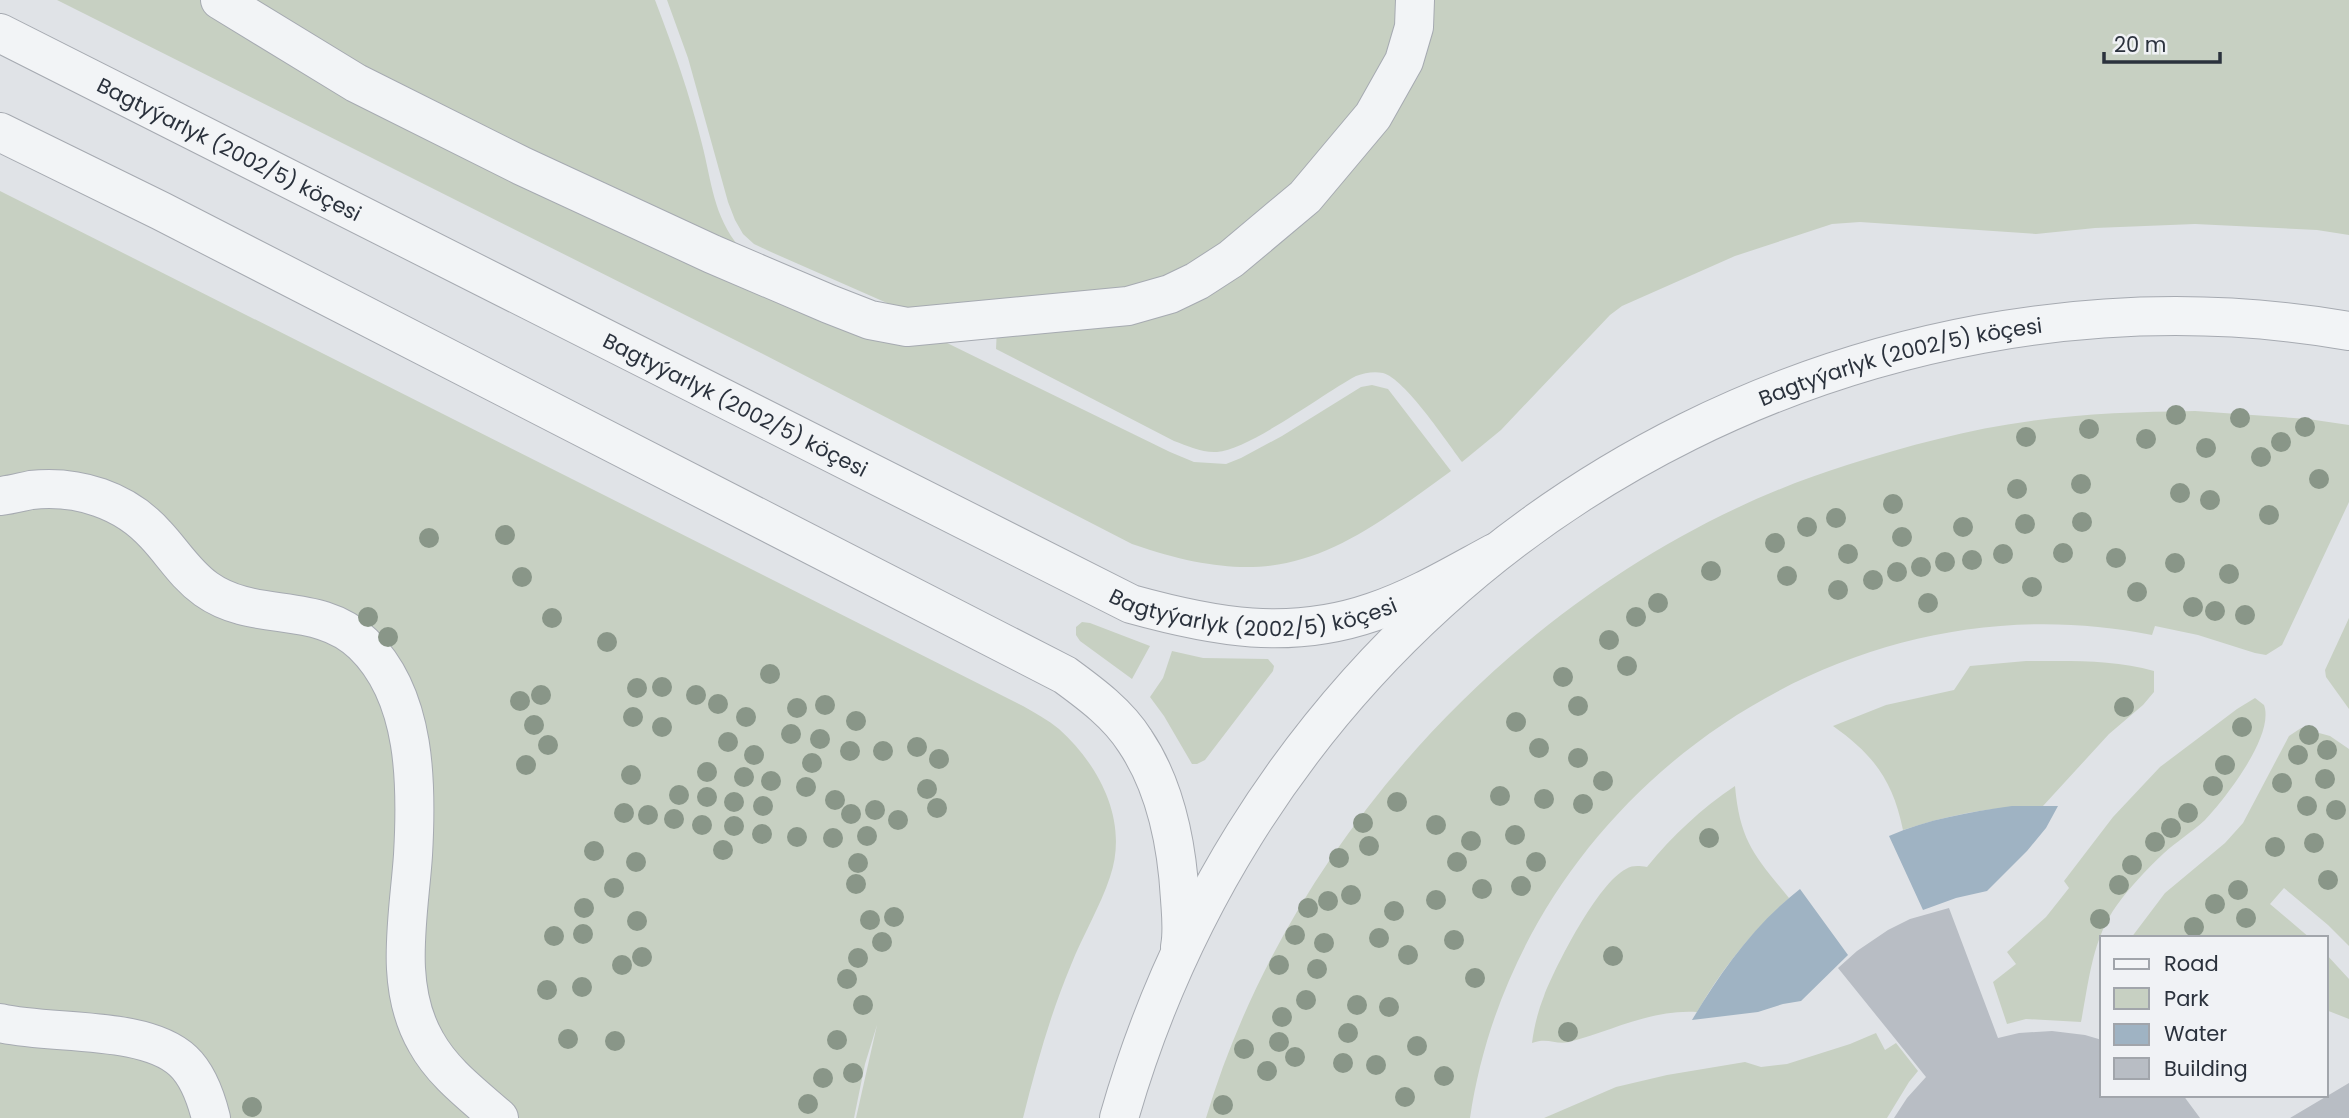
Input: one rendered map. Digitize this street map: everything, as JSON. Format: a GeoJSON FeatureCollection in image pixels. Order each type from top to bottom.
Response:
{"type":"FeatureCollection","features":[{"type":"Feature","properties":{"kind":"street"},"geometry":{"type":"LineString","coordinates":[[220,0],[356,83],[522,166],[712,254],[818,299],[870,320],[907,327],[1128,306],[1170,294],[1197,281],[1231,259],[1305,197],[1373,116],[1404,61],[1414,27],[1415,0]]}},
{"type":"Feature","properties":{"kind":"street","name":"Bagtyýarlyk (2002/5) köçesi"},"geometry":{"type":"LineString","coordinates":[[0,33],[1131,604],[1180,618],[1235,628],[1279,629],[1331,624],[1373,612],[1407,598],[1494,553]]}},
{"type":"Feature","properties":{"kind":"street","name":"Bagtyýarlyk (2002/5) köçesi"},"geometry":{"type":"LineString","coordinates":[[0,132],[161,211],[1065,676],[1109,710],[1135,740],[1162,799],[1174,837],[1181,914],[1181,944],[1134,1067],[1119,1118]]}},
{"type":"Feature","properties":{"kind":"street","name":"Bagtyýarlyk (2002/5) köçesi"},"geometry":{"type":"LineString","coordinates":[[1170,973],[1217,877],[1274,787],[1331,712],[1413,624],[1494,553],[1573,496],[1656,447],[1743,405],[1835,370],[1928,344],[2024,327],[2121,317],[2218,317],[2315,325],[2349,331]]}},
{"type":"Feature","properties":{"kind":"street"},"geometry":{"type":"LineString","coordinates":[[0,496],[52,490],[76,492],[117,503],[144,522],[183,570],[209,592],[242,607],[329,621],[348,632],[374,657],[395,694],[408,731],[411,752],[413,853],[405,968],[414,1011],[425,1041],[447,1072],[499,1118]]}},
{"type":"Feature","properties":{"kind":"street"},"geometry":{"type":"LineString","coordinates":[[0,1023],[33,1029],[120,1036],[164,1049],[177,1056],[193,1072],[211,1118]]}},
{"type":"Feature","properties":{"kind":"green space"},"geometry":{"type":"Polygon","coordinates":[[[57,0],[203,0],[943,341],[1194,462],[1226,464],[1241,458],[1361,387],[1372,385],[1388,389],[1451,471],[1372,526],[1303,559],[1267,566],[1227,566],[1183,559],[1132,544],[759,352],[57,0]]]}},
{"type":"Feature","properties":{"kind":"green space"},"geometry":{"type":"Polygon","coordinates":[[[237,0],[655,0],[692,107],[719,211],[740,248],[547,164],[237,0]]]}},
{"type":"Feature","properties":{"kind":"green space"},"geometry":{"type":"Polygon","coordinates":[[[667,0],[1396,0],[1396,24],[1391,49],[1363,106],[1303,184],[1163,285],[912,314],[754,244],[743,234],[728,202],[688,58],[667,0]]]}},
{"type":"Feature","properties":{"kind":"green space"},"geometry":{"type":"Polygon","coordinates":[[[1427,0],[2349,0],[2349,235],[2317,230],[2195,224],[2095,228],[2036,234],[1860,222],[1832,224],[1735,256],[1622,306],[1610,315],[1501,430],[1462,462],[1414,399],[1403,387],[1383,373],[1356,376],[1248,442],[1231,449],[1211,452],[1174,441],[996,349],[997,328],[1130,317],[1393,114],[1417,78],[1428,46],[1427,0]]]}},
{"type":"Feature","properties":{"kind":"green space"},"geometry":{"type":"Polygon","coordinates":[[[0,191],[1023,706],[1059,729],[1087,760],[1107,796],[1116,836],[1115,856],[1106,888],[1056,1003],[1023,1118],[856,1118],[877,1025],[865,1064],[854,1118],[0,1118],[0,191]]]}},
{"type":"Feature","properties":{"kind":"green space"},"geometry":{"type":"Polygon","coordinates":[[[2195,411],[2308,419],[2349,425],[2349,502],[2282,645],[2266,655],[2198,635],[2155,626],[2152,635],[2034,624],[1918,639],[1809,676],[1710,733],[1623,809],[1552,899],[1500,1003],[1470,1118],[1206,1118],[1247,1008],[1302,903],[1370,805],[1448,715],[1537,634],[1634,564],[1738,508],[1847,465],[1915,445],[1961,433],[2052,418],[2195,411]]]}},
{"type":"Feature","properties":{"kind":"green space"},"geometry":{"type":"Polygon","coordinates":[[[2349,618],[2349,709],[2326,677],[2325,670],[2349,618]]]}},
{"type":"Feature","properties":{"kind":"green space"},"geometry":{"type":"Polygon","coordinates":[[[1082,622],[1150,646],[1132,679],[1080,641],[1076,635],[1076,627],[1082,622]]]}},
{"type":"Feature","properties":{"kind":"green space"},"geometry":{"type":"Polygon","coordinates":[[[1172,651],[1203,658],[1268,659],[1274,666],[1273,671],[1205,760],[1197,764],[1192,764],[1150,697],[1163,678],[1172,651]]]}},
{"type":"Feature","properties":{"kind":"green space"},"geometry":{"type":"Polygon","coordinates":[[[2026,661],[2090,662],[2138,667],[2154,671],[2154,692],[2109,734],[2043,806],[1972,812],[1903,830],[1894,797],[1880,770],[1860,748],[1833,726],[1886,705],[1954,690],[1970,666],[2026,661]]]}},
{"type":"Feature","properties":{"kind":"green space"},"geometry":{"type":"Polygon","coordinates":[[[2255,698],[2264,705],[2262,733],[2255,749],[2235,782],[2205,820],[2163,854],[2139,878],[2109,918],[2097,946],[2081,1022],[2026,1019],[2007,1024],[1993,982],[2016,964],[2007,952],[2046,917],[2069,888],[2064,881],[2113,817],[2160,767],[2255,698]]]}},
{"type":"Feature","properties":{"kind":"green space"},"geometry":{"type":"Polygon","coordinates":[[[2301,728],[2330,736],[2349,749],[2349,946],[2284,888],[2270,904],[2308,936],[2133,936],[2165,893],[2225,843],[2243,823],[2289,736],[2301,728]]]}},
{"type":"Feature","properties":{"kind":"green space"},"geometry":{"type":"Polygon","coordinates":[[[1735,786],[1745,835],[1758,859],[1789,898],[1738,951],[1697,1012],[1648,1017],[1569,1042],[1532,1043],[1538,1013],[1550,982],[1579,926],[1603,890],[1626,869],[1634,866],[1647,867],[1688,823],[1735,786]]]}},
{"type":"Feature","properties":{"kind":"green space"},"geometry":{"type":"Polygon","coordinates":[[[2328,956],[2349,979],[2349,1019],[2328,1011],[2328,956]]]}},
{"type":"Feature","properties":{"kind":"green space"},"geometry":{"type":"Polygon","coordinates":[[[1876,1033],[1885,1050],[1896,1043],[1918,1071],[1887,1118],[1544,1118],[1616,1087],[1745,1062],[1761,1067],[1787,1064],[1876,1033]]]}},
{"type":"Feature","properties":{"kind":"water"},"geometry":{"type":"Polygon","coordinates":[[[2012,806],[2058,806],[2046,828],[2027,851],[1987,891],[1956,898],[1923,910],[1889,836],[1934,821],[2012,806]]]}},
{"type":"Feature","properties":{"kind":"water"},"geometry":{"type":"Polygon","coordinates":[[[1800,889],[1848,955],[1801,1001],[1758,1012],[1692,1020],[1740,949],[1783,903],[1800,889]]]}},
{"type":"Feature","properties":{"kind":"building"},"geometry":{"type":"Polygon","coordinates":[[[1949,908],[1998,1038],[2019,1033],[2052,1031],[2100,1039],[2100,1097],[2184,1097],[2200,1118],[1894,1118],[1926,1077],[1838,968],[1857,951],[1910,919],[1949,908]]]}},
{"type":"Feature","properties":{"kind":"building"},"geometry":{"type":"Polygon","coordinates":[[[2349,1083],[2349,1118],[2290,1118],[2328,1097],[2349,1083]]]}}]}
